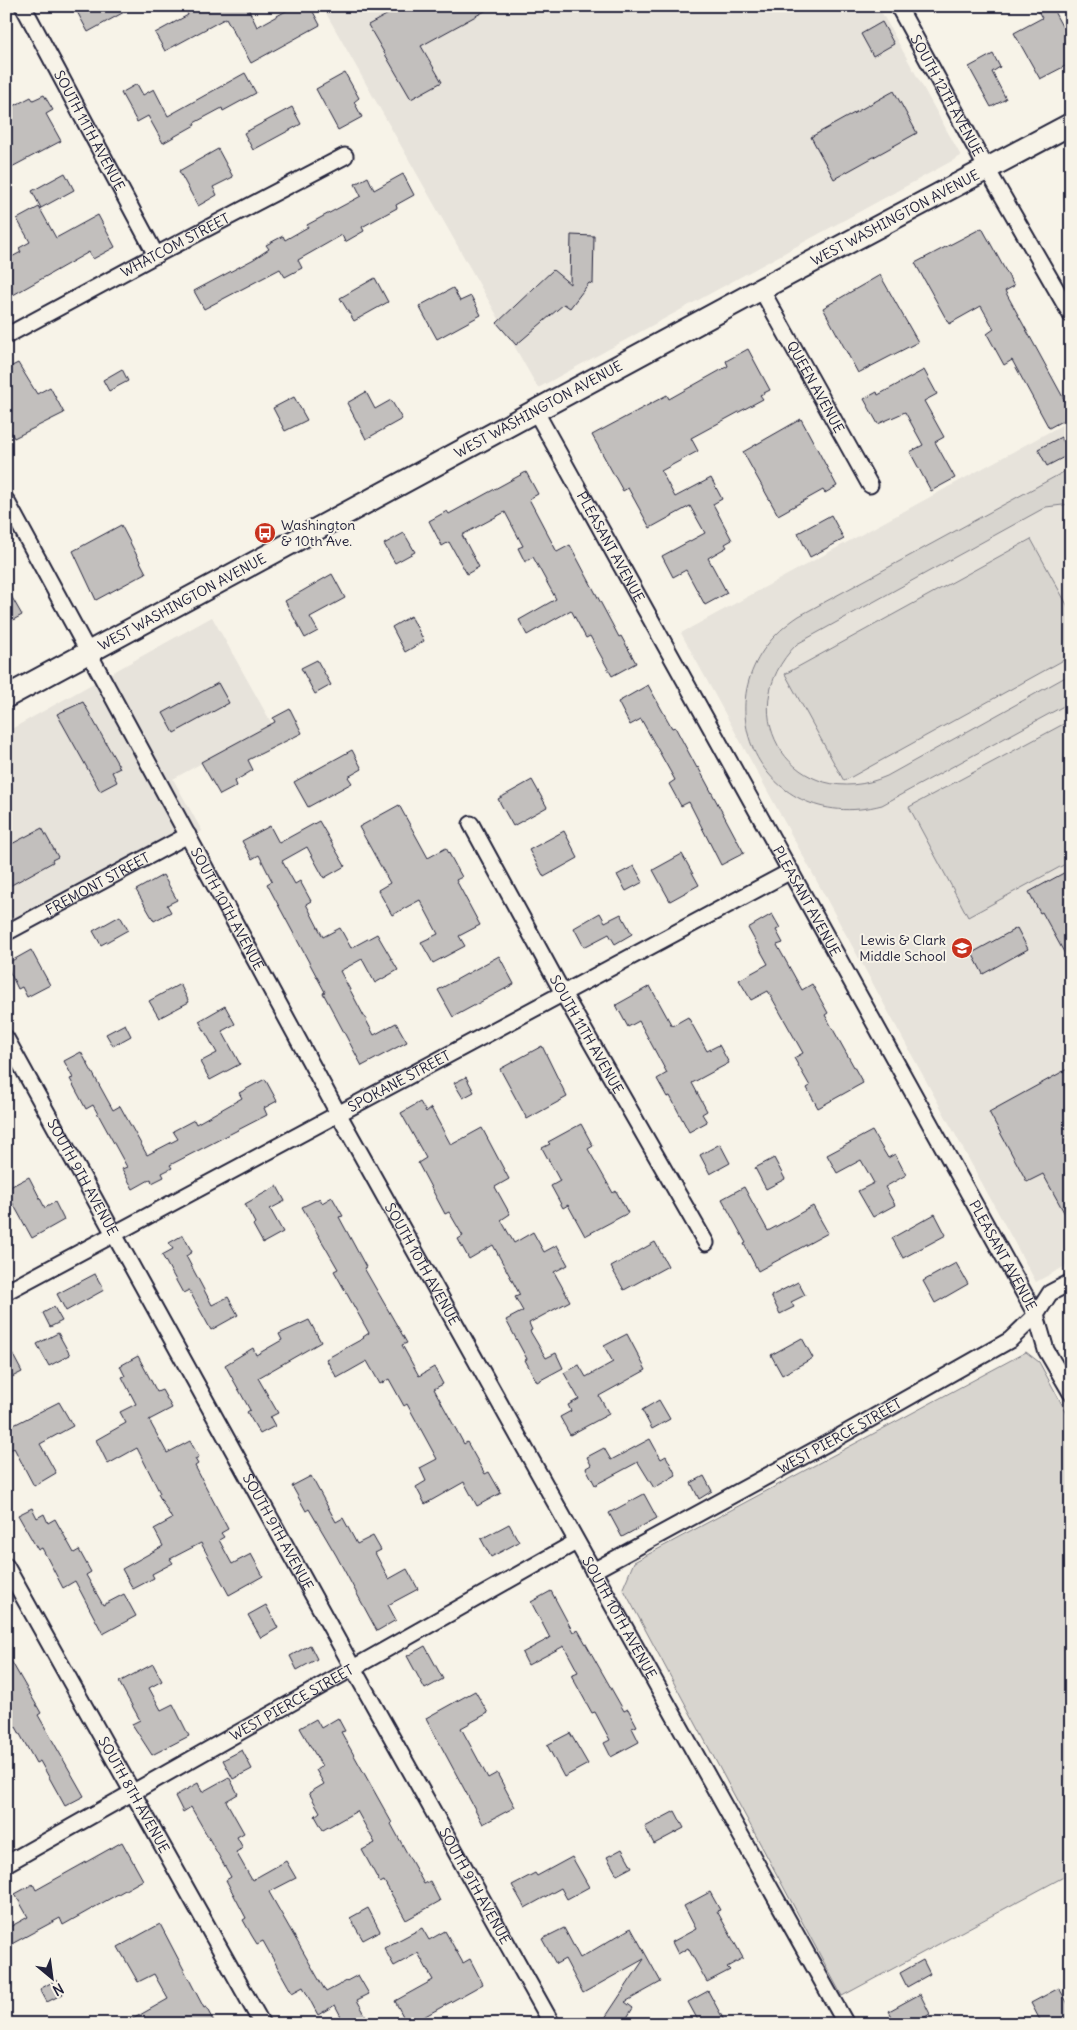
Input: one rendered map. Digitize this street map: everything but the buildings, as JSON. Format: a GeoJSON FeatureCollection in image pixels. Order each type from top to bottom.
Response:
{"type":"FeatureCollection","features":[{"type":"Feature","properties":{"kind":"main road","name":"WEST WASHINGTON AVENUE"},"geometry":{"type":"LineString","coordinates":[[6,697],[89,654],[761,289],[1071,124]]}},
{"type":"Feature","properties":{"kind":"street","name":"SOUTH 11TH AVENUE"},"geometry":{"type":"LineString","coordinates":[[23,6],[156,254]]}},
{"type":"Feature","properties":{"kind":"street","name":"SOUTH 12TH AVENUE"},"geometry":{"type":"LineString","coordinates":[[898,6],[987,169],[1071,315]]}},
{"type":"Feature","properties":{"kind":"street","name":"WHATCOM STREET"},"geometry":{"type":"LineString","coordinates":[[6,336],[156,254],[345,156]]}},
{"type":"Feature","properties":{"kind":"street","name":"QUEEN AVENUE"},"geometry":{"type":"LineString","coordinates":[[761,289],[870,485]]}},
{"type":"Feature","properties":{"kind":"street","name":"PLEASANT AVENUE"},"geometry":{"type":"LineString","coordinates":[[536,412],[1036,1314],[1046,1350],[1071,1393]]}},
{"type":"Feature","properties":{"kind":"street","name":"SOUTH 10TH AVENUE"},"geometry":{"type":"LineString","coordinates":[[6,500],[338,1115],[846,2024]]}},
{"type":"Feature","properties":{"kind":"street","name":"SOUTH 11TH AVENUE"},"geometry":{"type":"LineString","coordinates":[[471,824],[564,995],[706,1243]]}},
{"type":"Feature","properties":{"kind":"street","name":"FREMONT STREET"},"geometry":{"type":"LineString","coordinates":[[6,933],[188,835]]}},
{"type":"Feature","properties":{"kind":"street","name":"SPOKANE STREET"},"geometry":{"type":"LineString","coordinates":[[6,1292],[564,995],[792,871]]}},
{"type":"Feature","properties":{"kind":"street","name":"SOUTH 9TH AVENUE"},"geometry":{"type":"LineString","coordinates":[[6,1038],[353,1668],[552,2024]]}},
{"type":"Feature","properties":{"kind":"street","name":"WEST PIERCE STREET"},"geometry":{"type":"LineString","coordinates":[[593,1571],[844,1434],[1010,1340],[1036,1314],[1050,1293],[1071,1282]]}},
{"type":"Feature","properties":{"kind":"street","name":"WEST PIERCE STREET"},"geometry":{"type":"LineString","coordinates":[[6,1864],[134,1794],[576,1542]]}},
{"type":"Feature","properties":{"kind":"street","name":"SOUTH 8TH AVENUE"},"geometry":{"type":"LineString","coordinates":[[6,1566],[262,2024]]}},
{"type":"Feature","properties":{"kind":"shaded area"},"geometry":{"type":"Polygon","coordinates":[[[322,6],[878,6],[961,156],[538,388],[322,6]]]}},
{"type":"Feature","properties":{"kind":"shaded area","name":"Lewis & Clark Middle School"},"geometry":{"type":"Polygon","coordinates":[[[1071,420],[1071,1263],[1036,1282],[681,633],[1071,420]]]}},
{"type":"Feature","properties":{"kind":"shaded area"},"geometry":{"type":"Polygon","coordinates":[[[1071,468],[1071,504],[1046,507],[797,644],[777,671],[769,700],[771,727],[782,751],[800,770],[825,782],[854,785],[887,776],[1071,674],[1071,702],[882,805],[838,809],[802,799],[773,778],[754,750],[745,716],[749,680],[766,646],[799,616],[1071,468]]]}},
{"type":"Feature","properties":{"kind":"shaded area"},"geometry":{"type":"Polygon","coordinates":[[[1031,539],[1071,612],[1071,656],[844,781],[785,674],[1031,539]]]}},
{"type":"Feature","properties":{"kind":"shaded area"},"geometry":{"type":"Polygon","coordinates":[[[212,617],[272,724],[173,779],[202,831],[6,940],[6,732],[212,617]]]}},
{"type":"Feature","properties":{"kind":"shaded area"},"geometry":{"type":"Polygon","coordinates":[[[1071,720],[1071,861],[968,917],[909,807],[1071,720]]]}},
{"type":"Feature","properties":{"kind":"shaded area"},"geometry":{"type":"Polygon","coordinates":[[[1026,1352],[1039,1362],[1071,1421],[1071,1873],[842,1996],[623,1588],[634,1562],[1026,1352]]]}},
{"type":"Feature","properties":{"kind":"place","name":"Washington & 10th Ave."},"geometry":{"type":"Point","coordinates":[265,533]}},
{"type":"Feature","properties":{"kind":"place","name":"Lewis & Clark Middle School"},"geometry":{"type":"Point","coordinates":[962,948]}}]}
